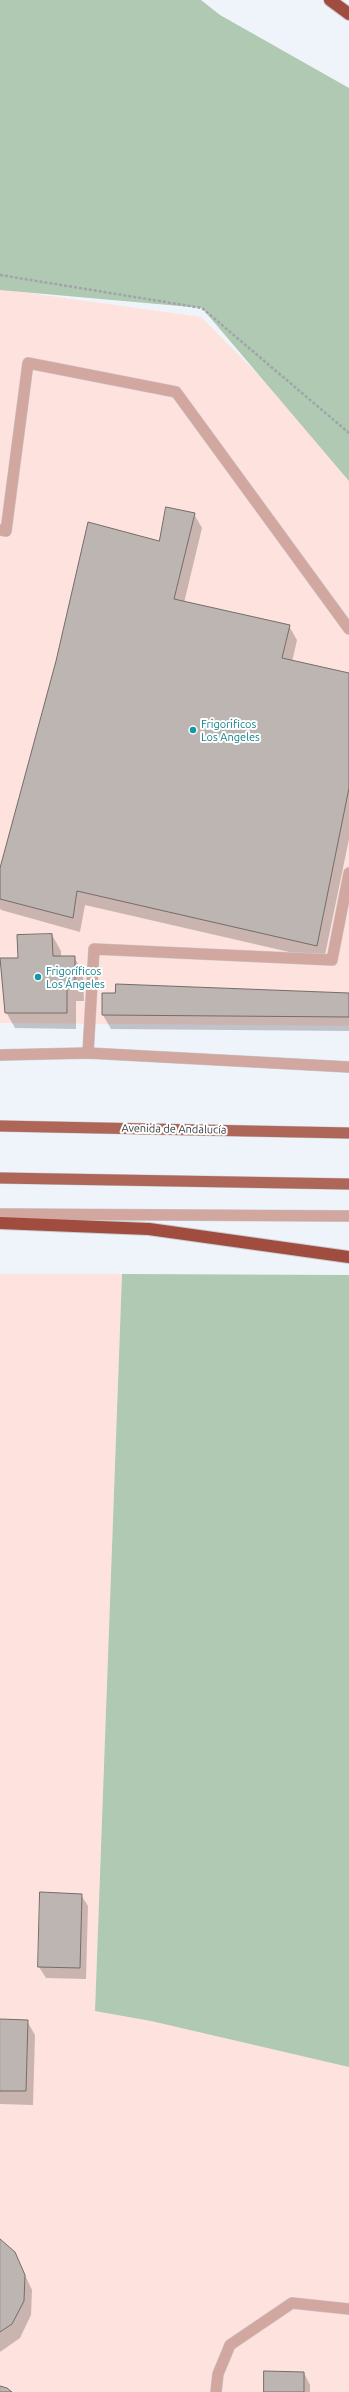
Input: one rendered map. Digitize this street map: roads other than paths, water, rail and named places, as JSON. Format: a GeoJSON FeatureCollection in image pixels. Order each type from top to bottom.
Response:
{"type":"FeatureCollection","features":[{"type":"Feature","properties":{"kind":"highway"},"geometry":{"type":"LineString","coordinates":[[330,0],[349,14]]}},
{"type":"Feature","properties":{"kind":"highway"},"geometry":{"type":"LineString","coordinates":[[0,1223],[150,1229],[349,1257]]}},
{"type":"Feature","properties":{"kind":"main road","name":"Avenida de Andalucía"},"geometry":{"type":"LineString","coordinates":[[0,1126],[349,1133]]}},
{"type":"Feature","properties":{"kind":"main road"},"geometry":{"type":"LineString","coordinates":[[0,1178],[349,1184]]}},
{"type":"Feature","properties":{"kind":"street"},"geometry":{"type":"LineString","coordinates":[[0,530],[6,531],[28,362],[176,392],[349,629]]}},
{"type":"Feature","properties":{"kind":"street"},"geometry":{"type":"LineString","coordinates":[[88,1053],[94,949],[332,960],[349,874]]}},
{"type":"Feature","properties":{"kind":"street"},"geometry":{"type":"LineString","coordinates":[[0,1055],[88,1053],[349,1067]]}},
{"type":"Feature","properties":{"kind":"street"},"geometry":{"type":"LineString","coordinates":[[0,1214],[349,1216]]}},
{"type":"Feature","properties":{"kind":"street"},"geometry":{"type":"LineString","coordinates":[[216,2392],[218,2374],[230,2345],[292,2303],[349,2309]]}},
{"type":"Feature","properties":{"kind":"place","name":"Frigorificos Los Angeles"},"geometry":{"type":"Point","coordinates":[193,730]}},
{"type":"Feature","properties":{"kind":"place","name":"Frigoríficos Los Ángeles"},"geometry":{"type":"Point","coordinates":[38,977]}}]}
